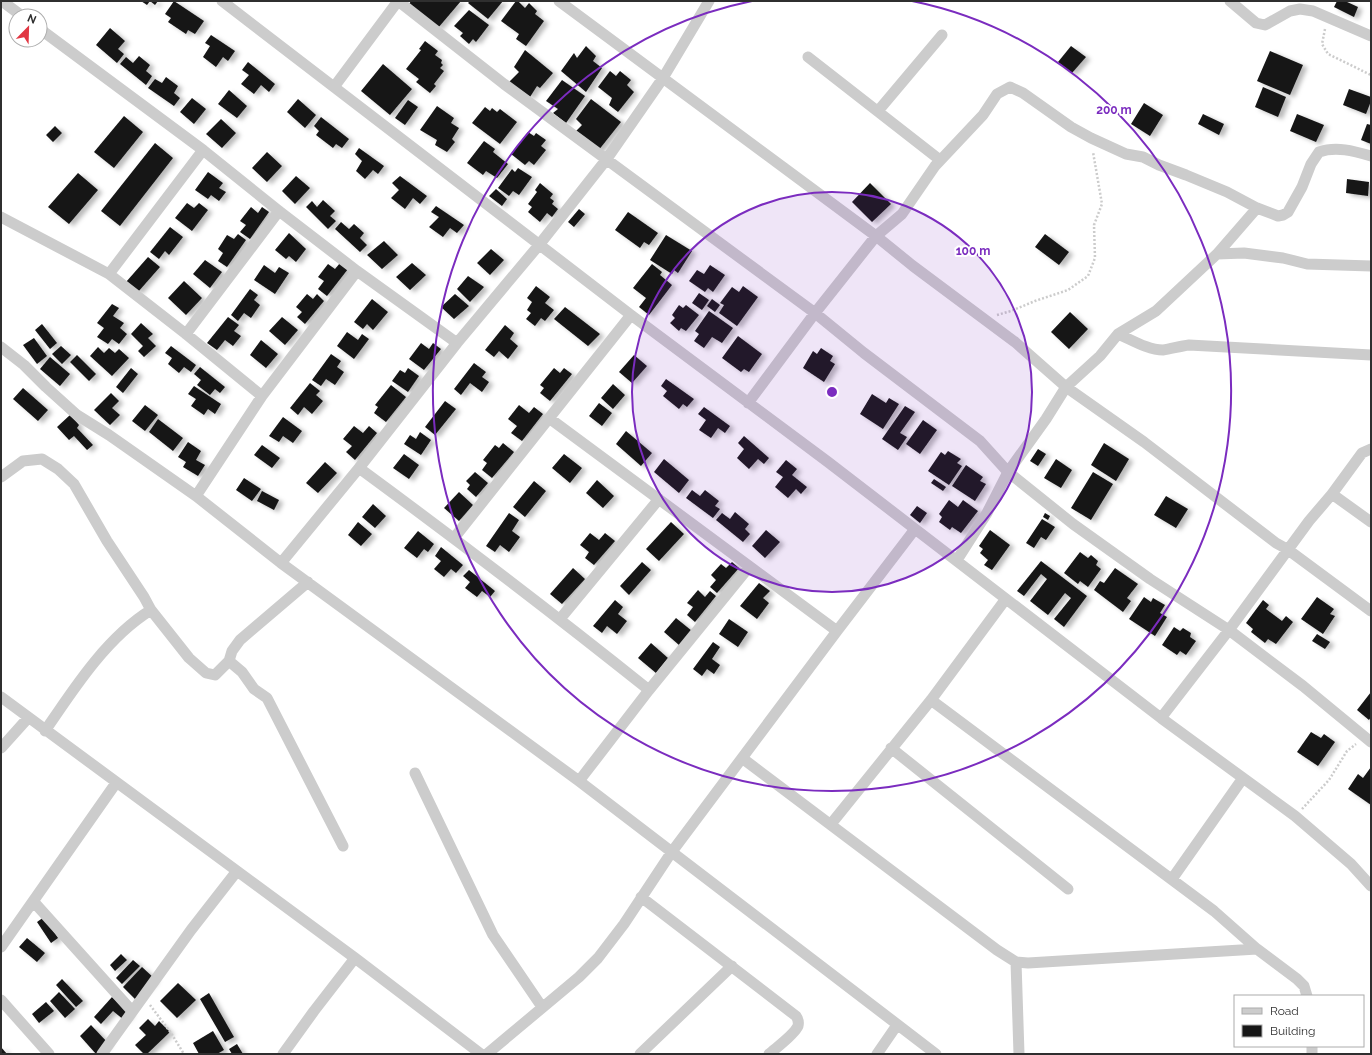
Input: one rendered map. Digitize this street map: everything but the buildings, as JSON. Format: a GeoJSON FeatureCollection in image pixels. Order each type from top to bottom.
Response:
{"type":"FeatureCollection","features":[{"type":"Feature","properties":{"kind":"street"},"geometry":{"type":"LineString","coordinates":[[2,1],[11,8]]}},
{"type":"Feature","properties":{"kind":"street"},"geometry":{"type":"LineString","coordinates":[[222,1],[631,315],[957,560],[1006,600],[1161,718],[1295,816],[1351,864],[1371,886]]}},
{"type":"Feature","properties":{"kind":"street"},"geometry":{"type":"LineString","coordinates":[[334,87],[398,1],[504,84],[815,313],[864,353],[980,441],[1008,472],[1073,524],[1150,579],[1228,630],[1304,686],[1368,740]]}},
{"type":"Feature","properties":{"kind":"street"},"geometry":{"type":"LineString","coordinates":[[559,1],[876,236],[913,266],[1015,342],[1066,386],[1144,442],[1276,543],[1287,549],[1371,611]]}},
{"type":"Feature","properties":{"kind":"street"},"geometry":{"type":"LineString","coordinates":[[281,563],[359,468],[457,343],[539,245],[606,160],[663,78],[709,1]]}},
{"type":"Feature","properties":{"kind":"street"},"geometry":{"type":"LineString","coordinates":[[1230,1],[1256,23],[1265,25],[1290,11],[1300,9],[1314,11],[1371,36]]}},
{"type":"Feature","properties":{"kind":"street"},"geometry":{"type":"LineString","coordinates":[[48,35],[202,150],[357,271],[457,343]]}},
{"type":"Feature","properties":{"kind":"street"},"geometry":{"type":"LineString","coordinates":[[878,111],[942,35]]}},
{"type":"Feature","properties":{"kind":"street"},"geometry":{"type":"LineString","coordinates":[[808,57],[940,160]]}},
{"type":"Feature","properties":{"kind":"street"},"geometry":{"type":"LineString","coordinates":[[748,403],[815,313],[876,236],[902,214],[935,166],[983,115],[997,94],[1010,87],[1023,93],[1046,108],[1070,127],[1091,138],[1126,154],[1143,157],[1159,165],[1227,192],[1257,208],[1278,216],[1288,212],[1302,187],[1311,164],[1319,152],[1332,149],[1353,151],[1371,156]]}},
{"type":"Feature","properties":{"kind":"street"},"geometry":{"type":"LineString","coordinates":[[109,274],[202,150]]}},
{"type":"Feature","properties":{"kind":"street"},"geometry":{"type":"LineString","coordinates":[[957,560],[987,513],[1008,472],[1046,419],[1066,386],[1100,356],[1118,334],[1156,311],[1217,254],[1257,208]]}},
{"type":"Feature","properties":{"kind":"street"},"geometry":{"type":"LineString","coordinates":[[186,334],[279,211]]}},
{"type":"Feature","properties":{"kind":"street"},"geometry":{"type":"LineString","coordinates":[[1,217],[109,274],[262,396]]}},
{"type":"Feature","properties":{"kind":"street"},"geometry":{"type":"LineString","coordinates":[[1217,254],[1244,253],[1283,258],[1307,264],[1371,266]]}},
{"type":"Feature","properties":{"kind":"street"},"geometry":{"type":"LineString","coordinates":[[196,496],[262,396],[357,271]]}},
{"type":"Feature","properties":{"kind":"street"},"geometry":{"type":"LineString","coordinates":[[454,538],[631,315]]}},
{"type":"Feature","properties":{"kind":"street"},"geometry":{"type":"LineString","coordinates":[[1118,334],[1147,347],[1166,350],[1174,346],[1189,345],[1371,355]]}},
{"type":"Feature","properties":{"kind":"street"},"geometry":{"type":"LineString","coordinates":[[1,347],[24,365],[77,415],[109,435],[196,496],[281,563],[579,781],[671,853],[936,1054]]}},
{"type":"Feature","properties":{"kind":"street"},"geometry":{"type":"LineString","coordinates":[[549,418],[837,631]]}},
{"type":"Feature","properties":{"kind":"street"},"geometry":{"type":"LineString","coordinates":[[1161,718],[1287,549],[1332,494],[1362,453],[1371,449]]}},
{"type":"Feature","properties":{"kind":"street"},"geometry":{"type":"LineString","coordinates":[[1,477],[22,461],[42,459],[58,469],[74,484],[107,541],[151,610],[189,658],[206,673],[215,675],[229,661],[232,651],[240,640],[308,582]]}},
{"type":"Feature","properties":{"kind":"street"},"geometry":{"type":"LineString","coordinates":[[359,468],[454,538],[650,690]]}},
{"type":"Feature","properties":{"kind":"street"},"geometry":{"type":"LineString","coordinates":[[1332,494],[1371,522]]}},
{"type":"Feature","properties":{"kind":"street"},"geometry":{"type":"LineString","coordinates":[[560,619],[659,499]]}},
{"type":"Feature","properties":{"kind":"street"},"geometry":{"type":"LineString","coordinates":[[487,1054],[579,977],[598,958],[671,853],[915,529]]}},
{"type":"Feature","properties":{"kind":"street"},"geometry":{"type":"LineString","coordinates":[[579,781],[650,690],[750,567]]}},
{"type":"Feature","properties":{"kind":"street"},"geometry":{"type":"LineString","coordinates":[[831,824],[931,700],[1006,600]]}},
{"type":"Feature","properties":{"kind":"street"},"geometry":{"type":"LineString","coordinates":[[45,730],[84,675],[136,620],[151,610]]}},
{"type":"Feature","properties":{"kind":"street"},"geometry":{"type":"LineString","coordinates":[[229,661],[242,672],[254,689],[266,698],[343,846]]}},
{"type":"Feature","properties":{"kind":"street"},"geometry":{"type":"LineString","coordinates":[[1,697],[355,958],[481,1054]]}},
{"type":"Feature","properties":{"kind":"street"},"geometry":{"type":"LineString","coordinates":[[931,700],[1214,911],[1257,949],[1297,979],[1304,986],[1307,995]]}},
{"type":"Feature","properties":{"kind":"street"},"geometry":{"type":"LineString","coordinates":[[1,748],[28,718]]}},
{"type":"Feature","properties":{"kind":"street"},"geometry":{"type":"LineString","coordinates":[[891,748],[1068,890]]}},
{"type":"Feature","properties":{"kind":"street"},"geometry":{"type":"LineString","coordinates":[[742,758],[997,950],[1016,962],[1028,963],[1257,949]]}},
{"type":"Feature","properties":{"kind":"street"},"geometry":{"type":"LineString","coordinates":[[414,773],[493,935],[542,1007]]}},
{"type":"Feature","properties":{"kind":"street"},"geometry":{"type":"LineString","coordinates":[[1172,879],[1244,778]]}},
{"type":"Feature","properties":{"kind":"street"},"geometry":{"type":"LineString","coordinates":[[1,947],[116,783]]}},
{"type":"Feature","properties":{"kind":"street"},"geometry":{"type":"LineString","coordinates":[[102,1054],[191,930],[237,871]]}},
{"type":"Feature","properties":{"kind":"street"},"geometry":{"type":"LineString","coordinates":[[641,897],[796,1016],[798,1025],[794,1031],[769,1054]]}},
{"type":"Feature","properties":{"kind":"street"},"geometry":{"type":"LineString","coordinates":[[33,901],[132,1011]]}},
{"type":"Feature","properties":{"kind":"street"},"geometry":{"type":"LineString","coordinates":[[283,1054],[355,958]]}},
{"type":"Feature","properties":{"kind":"street"},"geometry":{"type":"LineString","coordinates":[[1016,962],[1019,1054]]}},
{"type":"Feature","properties":{"kind":"street"},"geometry":{"type":"LineString","coordinates":[[640,1054],[732,966]]}},
{"type":"Feature","properties":{"kind":"street"},"geometry":{"type":"LineString","coordinates":[[1,1000],[50,1054]]}},
{"type":"Feature","properties":{"kind":"street"},"geometry":{"type":"LineString","coordinates":[[877,1054],[897,1025]]}},
{"type":"Feature","properties":{"kind":"path"},"geometry":{"type":"LineString","coordinates":[[1328,17],[1322,44],[1328,54],[1371,75]]}},
{"type":"Feature","properties":{"kind":"path"},"geometry":{"type":"LineString","coordinates":[[982,318],[1011,311],[1034,301],[1068,290],[1088,276],[1095,258],[1094,225],[1102,204],[1091,138]]}},
{"type":"Feature","properties":{"kind":"path"},"geometry":{"type":"LineString","coordinates":[[1295,816],[1329,780],[1347,751],[1368,740]]}},
{"type":"Feature","properties":{"kind":"path"},"geometry":{"type":"LineString","coordinates":[[143,997],[171,1033],[184,1054]]}}]}
